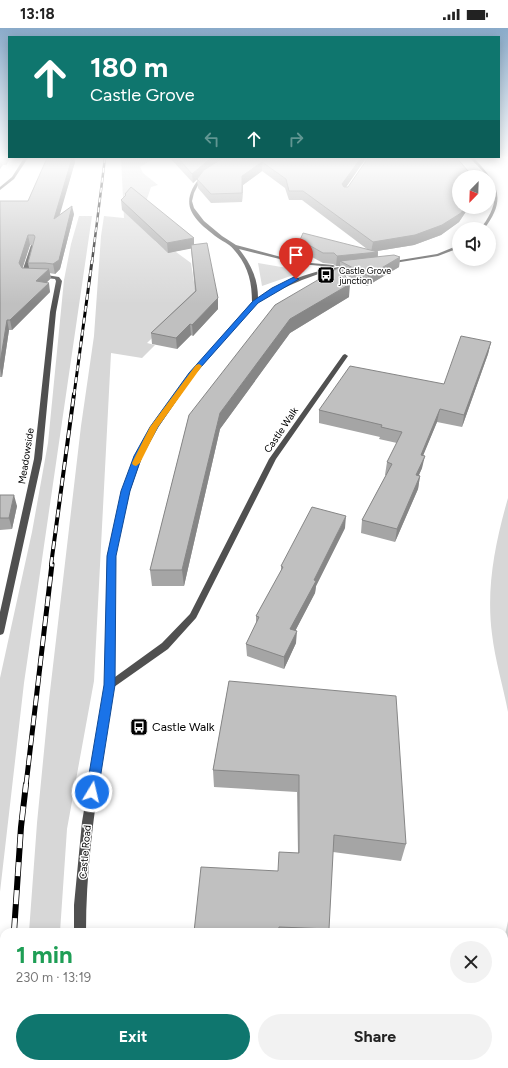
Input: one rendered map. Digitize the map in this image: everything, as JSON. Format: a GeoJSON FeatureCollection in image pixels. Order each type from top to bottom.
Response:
{"type":"FeatureCollection","features":[{"type":"Feature","properties":{"kind":"street"},"geometry":{"type":"LineString","coordinates":[[191,207],[196,216],[234,246],[250,270],[255,285],[255,302]]}},
{"type":"Feature","properties":{"kind":"street"},"geometry":{"type":"LineString","coordinates":[[487,222],[492,216],[495,207]]}},
{"type":"Feature","properties":{"kind":"street","name":"Meadowside"},"geometry":{"type":"LineString","coordinates":[[0,632],[38,459],[53,312],[58,281],[57,278],[53,276],[26,275],[25,272],[33,246]]}},
{"type":"Feature","properties":{"kind":"street"},"geometry":{"type":"LineString","coordinates":[[234,246],[300,263],[344,267],[358,266]]}},
{"type":"Feature","properties":{"kind":"street"},"geometry":{"type":"LineString","coordinates":[[379,264],[438,255],[452,249]]}},
{"type":"Feature","properties":{"kind":"street","name":"Castle Road"},"geometry":{"type":"LineString","coordinates":[[80,928],[80,905],[87,822],[110,685],[111,556],[126,491],[138,456],[154,427],[191,375],[255,302],[296,279],[344,267]]}},
{"type":"Feature","properties":{"kind":"street","name":"Castle Walk"},"geometry":{"type":"LineString","coordinates":[[110,685],[165,646],[193,616],[273,459],[345,356]]}},
{"type":"Feature","properties":{"kind":"shaded area"},"geometry":{"type":"Polygon","coordinates":[[[123,207],[148,207],[155,241],[164,249],[176,252],[191,263],[196,295],[147,343],[155,345],[142,358],[111,353],[94,681],[67,829],[60,928],[29,928],[37,823],[49,700],[81,426],[94,336],[101,236],[104,216],[124,218],[123,207]]]}},
{"type":"Feature","properties":{"kind":"shaded area"},"geometry":{"type":"Polygon","coordinates":[[[79,216],[92,216],[24,683],[0,892],[0,678],[32,532],[48,443],[64,280],[71,244],[79,216]]]}},
{"type":"Feature","properties":{"kind":"shaded area"},"geometry":{"type":"Polygon","coordinates":[[[258,263],[305,271],[262,286],[258,263]]]}},
{"type":"Feature","properties":{"kind":"shaded area"},"geometry":{"type":"Polygon","coordinates":[[[508,498],[508,712],[493,644],[490,600],[493,566],[499,532],[508,498]]]}},
{"type":"Feature","properties":{"kind":"building"},"geometry":{"type":"Polygon","coordinates":[[[0,207],[58,207],[54,219],[72,207],[59,260],[53,264],[28,263],[35,237],[34,235],[28,235],[19,263],[22,268],[49,269],[36,281],[49,283],[10,320],[7,320],[0,363],[0,207]]]}},
{"type":"Feature","properties":{"kind":"building"},"geometry":{"type":"Polygon","coordinates":[[[128,207],[155,207],[194,238],[167,243],[128,207]]]}},
{"type":"Feature","properties":{"kind":"building"},"geometry":{"type":"Polygon","coordinates":[[[324,207],[452,207],[452,214],[459,214],[442,225],[415,235],[373,242],[324,207]]]}},
{"type":"Feature","properties":{"kind":"building"},"geometry":{"type":"Polygon","coordinates":[[[303,233],[378,252],[337,256],[334,253],[323,253],[300,240],[303,233]]]}},
{"type":"Feature","properties":{"kind":"building"},"geometry":{"type":"Polygon","coordinates":[[[207,243],[218,298],[192,325],[190,324],[176,338],[151,333],[196,291],[191,245],[207,243]]]}},
{"type":"Feature","properties":{"kind":"building"},"geometry":{"type":"Polygon","coordinates":[[[394,255],[400,257],[368,276],[340,261],[366,258],[394,255]]]}},
{"type":"Feature","properties":{"kind":"building"},"geometry":{"type":"Polygon","coordinates":[[[340,267],[350,284],[290,319],[220,413],[182,570],[150,570],[189,415],[275,305],[340,267]]]}},
{"type":"Feature","properties":{"kind":"building"},"geometry":{"type":"Polygon","coordinates":[[[461,336],[491,342],[464,415],[440,409],[421,455],[425,456],[416,475],[420,476],[397,529],[362,520],[392,464],[387,462],[402,432],[381,427],[382,425],[319,410],[350,366],[444,384],[461,336]]]}},
{"type":"Feature","properties":{"kind":"building"},"geometry":{"type":"Polygon","coordinates":[[[0,495],[14,495],[9,518],[0,518],[0,495]]]}},
{"type":"Feature","properties":{"kind":"building"},"geometry":{"type":"Polygon","coordinates":[[[312,507],[346,516],[314,580],[316,581],[290,629],[297,631],[284,657],[246,644],[259,617],[256,616],[283,567],[281,566],[312,507]]]}},
{"type":"Feature","properties":{"kind":"building"},"geometry":{"type":"Polygon","coordinates":[[[229,681],[396,696],[406,844],[334,835],[329,928],[194,928],[201,867],[278,871],[279,852],[299,853],[299,775],[213,770],[229,681]]]}},
{"type":"Feature","properties":{"kind":"railway"},"geometry":{"type":"LineString","coordinates":[[92,262],[99,207]]}},
{"type":"Feature","properties":{"kind":"railway"},"geometry":{"type":"LineString","coordinates":[[74,395],[92,261]]}},
{"type":"Feature","properties":{"kind":"railway"},"geometry":{"type":"LineString","coordinates":[[51,565],[74,394]]}},
{"type":"Feature","properties":{"kind":"railway"},"geometry":{"type":"LineString","coordinates":[[26,785],[52,564]]}},
{"type":"Feature","properties":{"kind":"railway"},"geometry":{"type":"LineString","coordinates":[[14,928],[21,827],[26,784]]}},
{"type":"Feature","properties":{"kind":"slow traffic"},"geometry":{"type":"LineString","coordinates":[[136,463],[138,456],[154,427],[199,366]]}},
{"type":"Feature","properties":{"kind":"place","name":"Castle Grove junction"},"geometry":{"type":"Point","coordinates":[326,275]}},
{"type":"Feature","properties":{"kind":"place","name":"Castle Walk"},"geometry":{"type":"Point","coordinates":[139,727]}},
{"type":"Feature","properties":{"kind":"route"},"geometry":{"type":"LineString","coordinates":[[92,792],[110,685],[111,556],[126,491],[138,456],[154,427],[191,375],[255,302],[296,279]]}}]}
